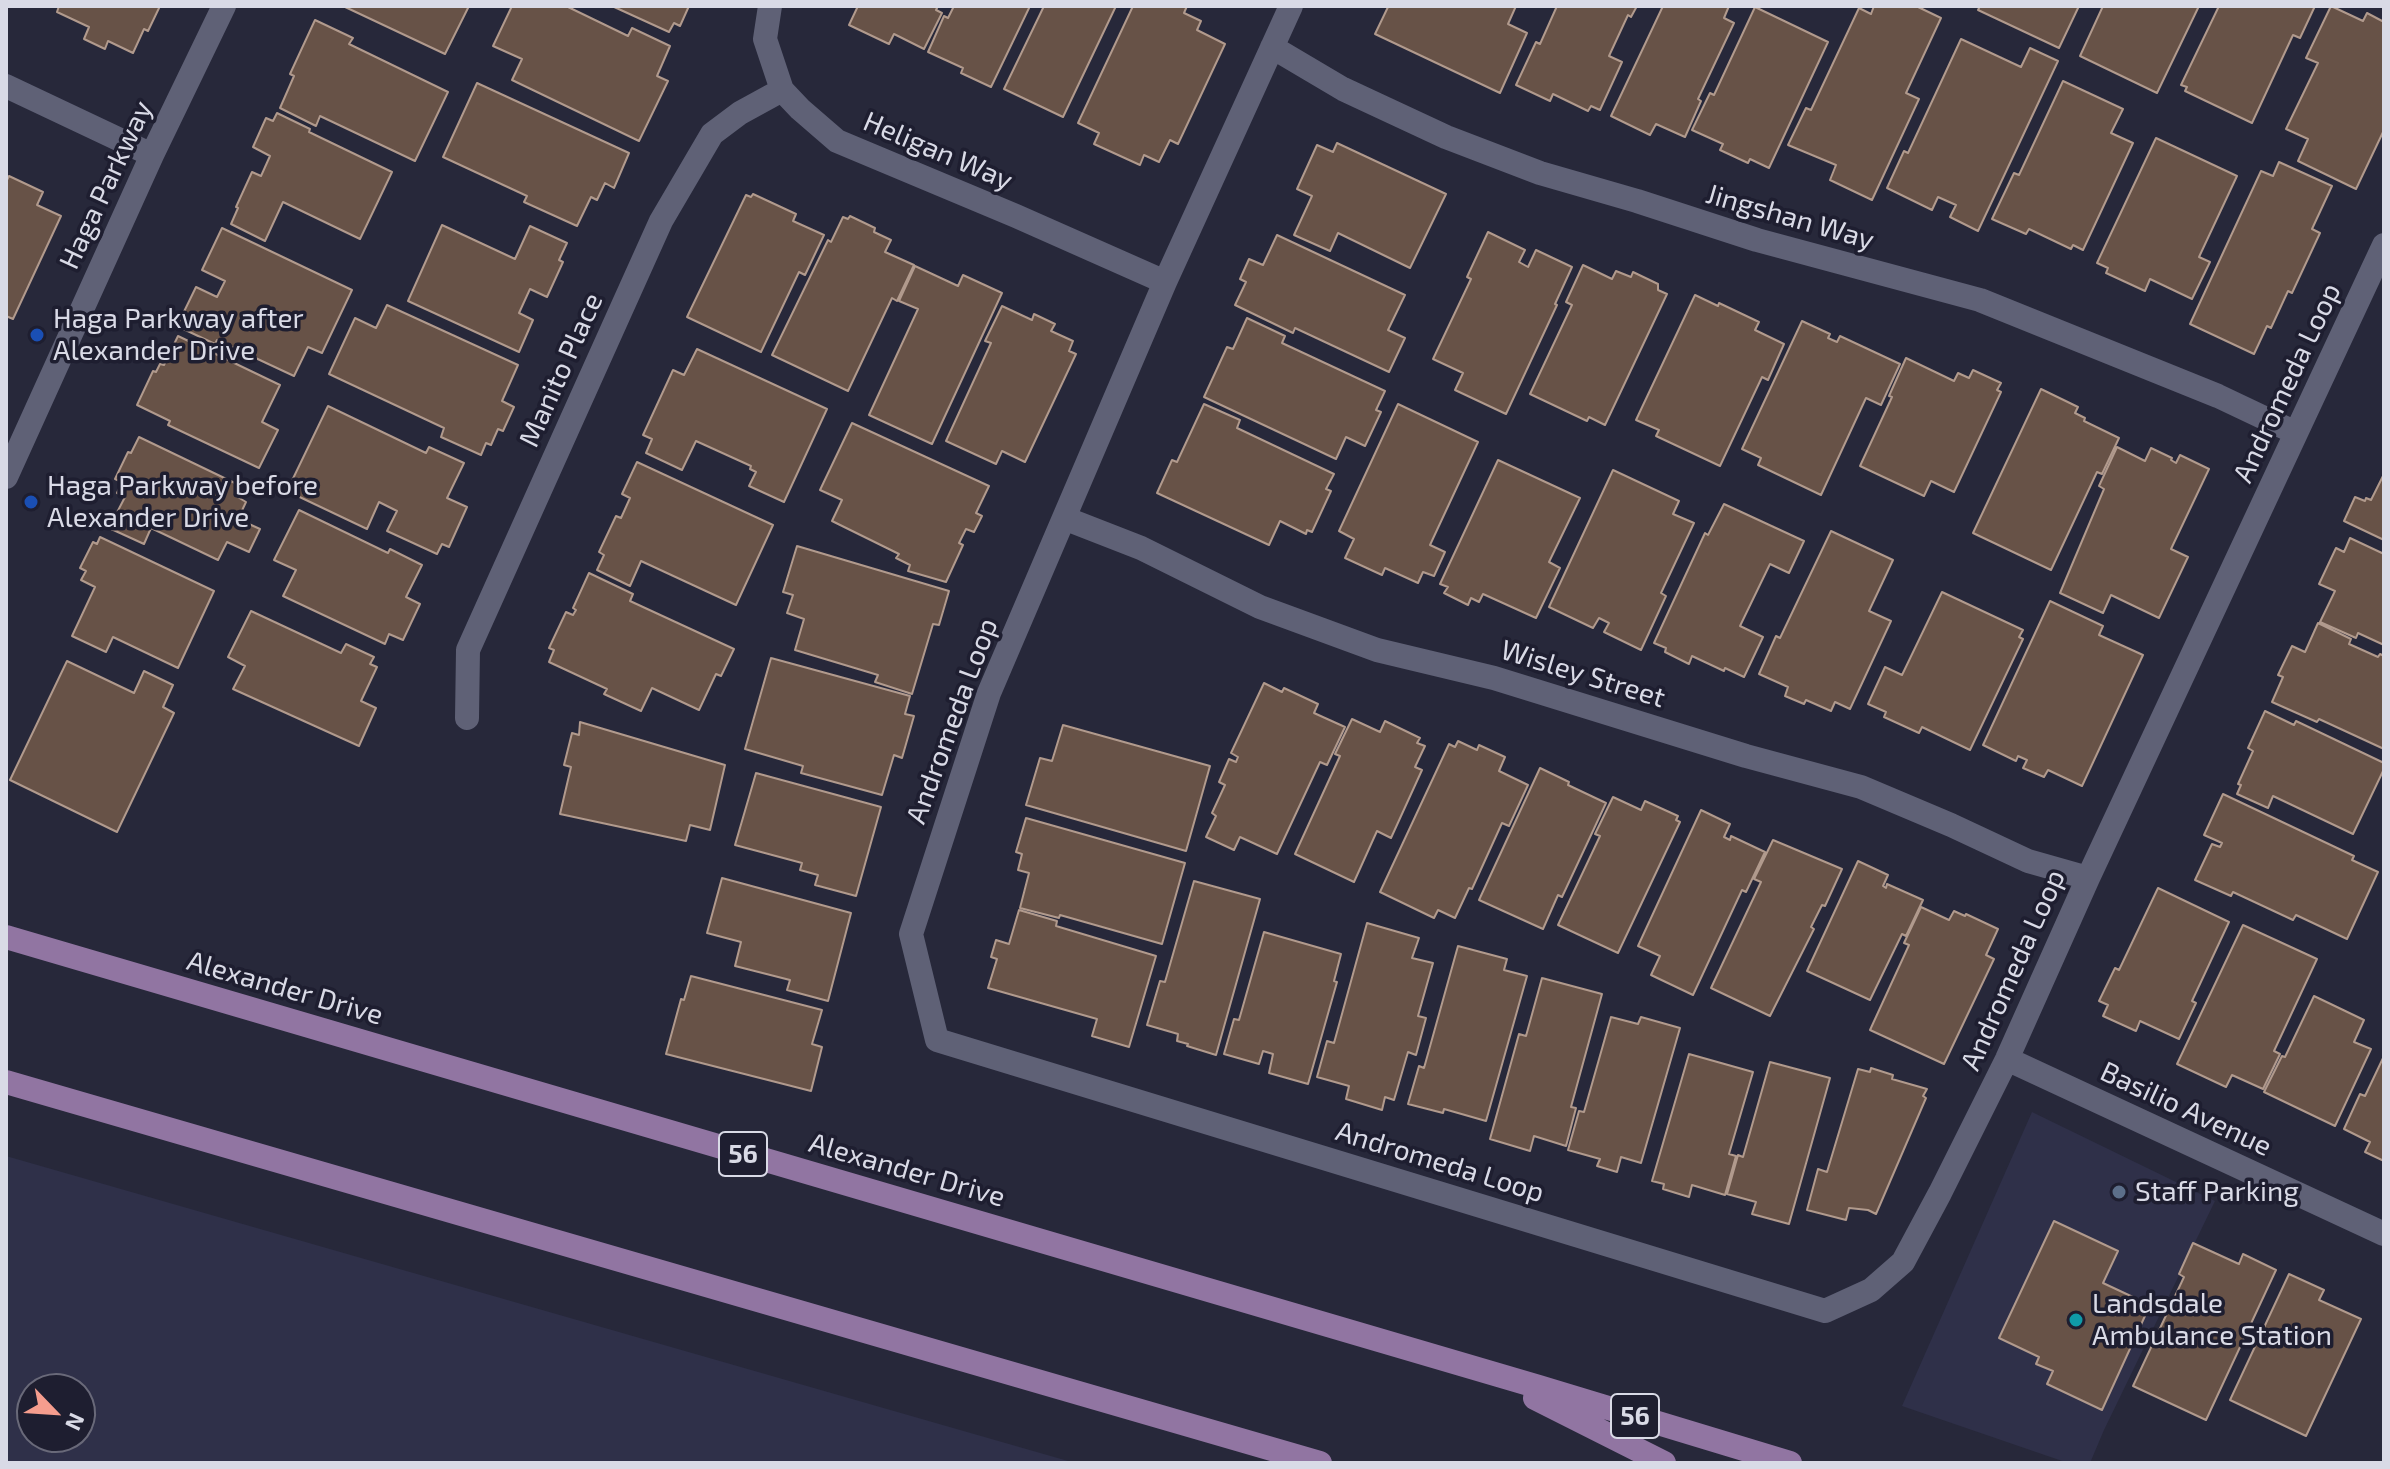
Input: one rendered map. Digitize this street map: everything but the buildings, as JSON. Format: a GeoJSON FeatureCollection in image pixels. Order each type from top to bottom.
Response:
{"type":"FeatureCollection","features":[{"type":"Feature","properties":{"kind":"main road","name":"Alexander Drive"},"geometry":{"type":"LineString","coordinates":[[6,937],[1790,1463]]}},
{"type":"Feature","properties":{"kind":"main road"},"geometry":{"type":"LineString","coordinates":[[6,1082],[1320,1463]]}},
{"type":"Feature","properties":{"kind":"main road"},"geometry":{"type":"LineString","coordinates":[[1479,1370],[1664,1463]]}},
{"type":"Feature","properties":{"kind":"street","name":"Haga Parkway"},"geometry":{"type":"LineString","coordinates":[[6,477],[152,155],[224,6]]}},
{"type":"Feature","properties":{"kind":"street","name":"Heligan Way"},"geometry":{"type":"LineString","coordinates":[[770,6],[765,39],[782,90],[837,141],[1165,282]]}},
{"type":"Feature","properties":{"kind":"street","name":"Andromeda Loop"},"geometry":{"type":"LineString","coordinates":[[1291,6],[1165,282],[989,693],[911,934],[937,1040],[1825,1311],[1871,1290],[1903,1262],[1940,1193],[2007,1059],[2088,878],[2384,245]]}},
{"type":"Feature","properties":{"kind":"street","name":"Jingshan Way"},"geometry":{"type":"LineString","coordinates":[[1272,47],[1343,89],[1446,137],[1527,168],[1771,244],[1980,300],[2218,396],[2296,433]]}},
{"type":"Feature","properties":{"kind":"street"},"geometry":{"type":"LineString","coordinates":[[6,86],[152,155]]}},
{"type":"Feature","properties":{"kind":"street","name":"Manito Place"},"geometry":{"type":"LineString","coordinates":[[467,718],[468,650],[661,221],[712,134],[740,113],[782,90]]}},
{"type":"Feature","properties":{"kind":"street","name":"Wisley Street"},"geometry":{"type":"LineString","coordinates":[[1064,518],[1141,548],[1260,607],[1377,650],[1494,678],[1746,756],[1861,787],[2028,861],[2088,878]]}},
{"type":"Feature","properties":{"kind":"street","name":"Basilio Avenue"},"geometry":{"type":"LineString","coordinates":[[2007,1059],[2384,1234]]}},
{"type":"Feature","properties":{"kind":"shaded area"},"geometry":{"type":"Polygon","coordinates":[[[2032,1112],[2215,1201],[2090,1463],[2068,1463],[1902,1406],[2032,1112]]]}},
{"type":"Feature","properties":{"kind":"shaded area"},"geometry":{"type":"Polygon","coordinates":[[[6,1156],[1075,1463],[6,1463],[6,1156]]]}},
{"type":"Feature","properties":{"kind":"place","name":"Haga Parkway after Alexander Drive"},"geometry":{"type":"Point","coordinates":[37,335]}},
{"type":"Feature","properties":{"kind":"place","name":"Haga Parkway before Alexander Drive"},"geometry":{"type":"Point","coordinates":[31,502]}},
{"type":"Feature","properties":{"kind":"place","name":"Staff Parking"},"geometry":{"type":"Point","coordinates":[2119,1192]}},
{"type":"Feature","properties":{"kind":"place","name":"Landsdale Ambulance Station"},"geometry":{"type":"Point","coordinates":[2076,1320]}}]}
